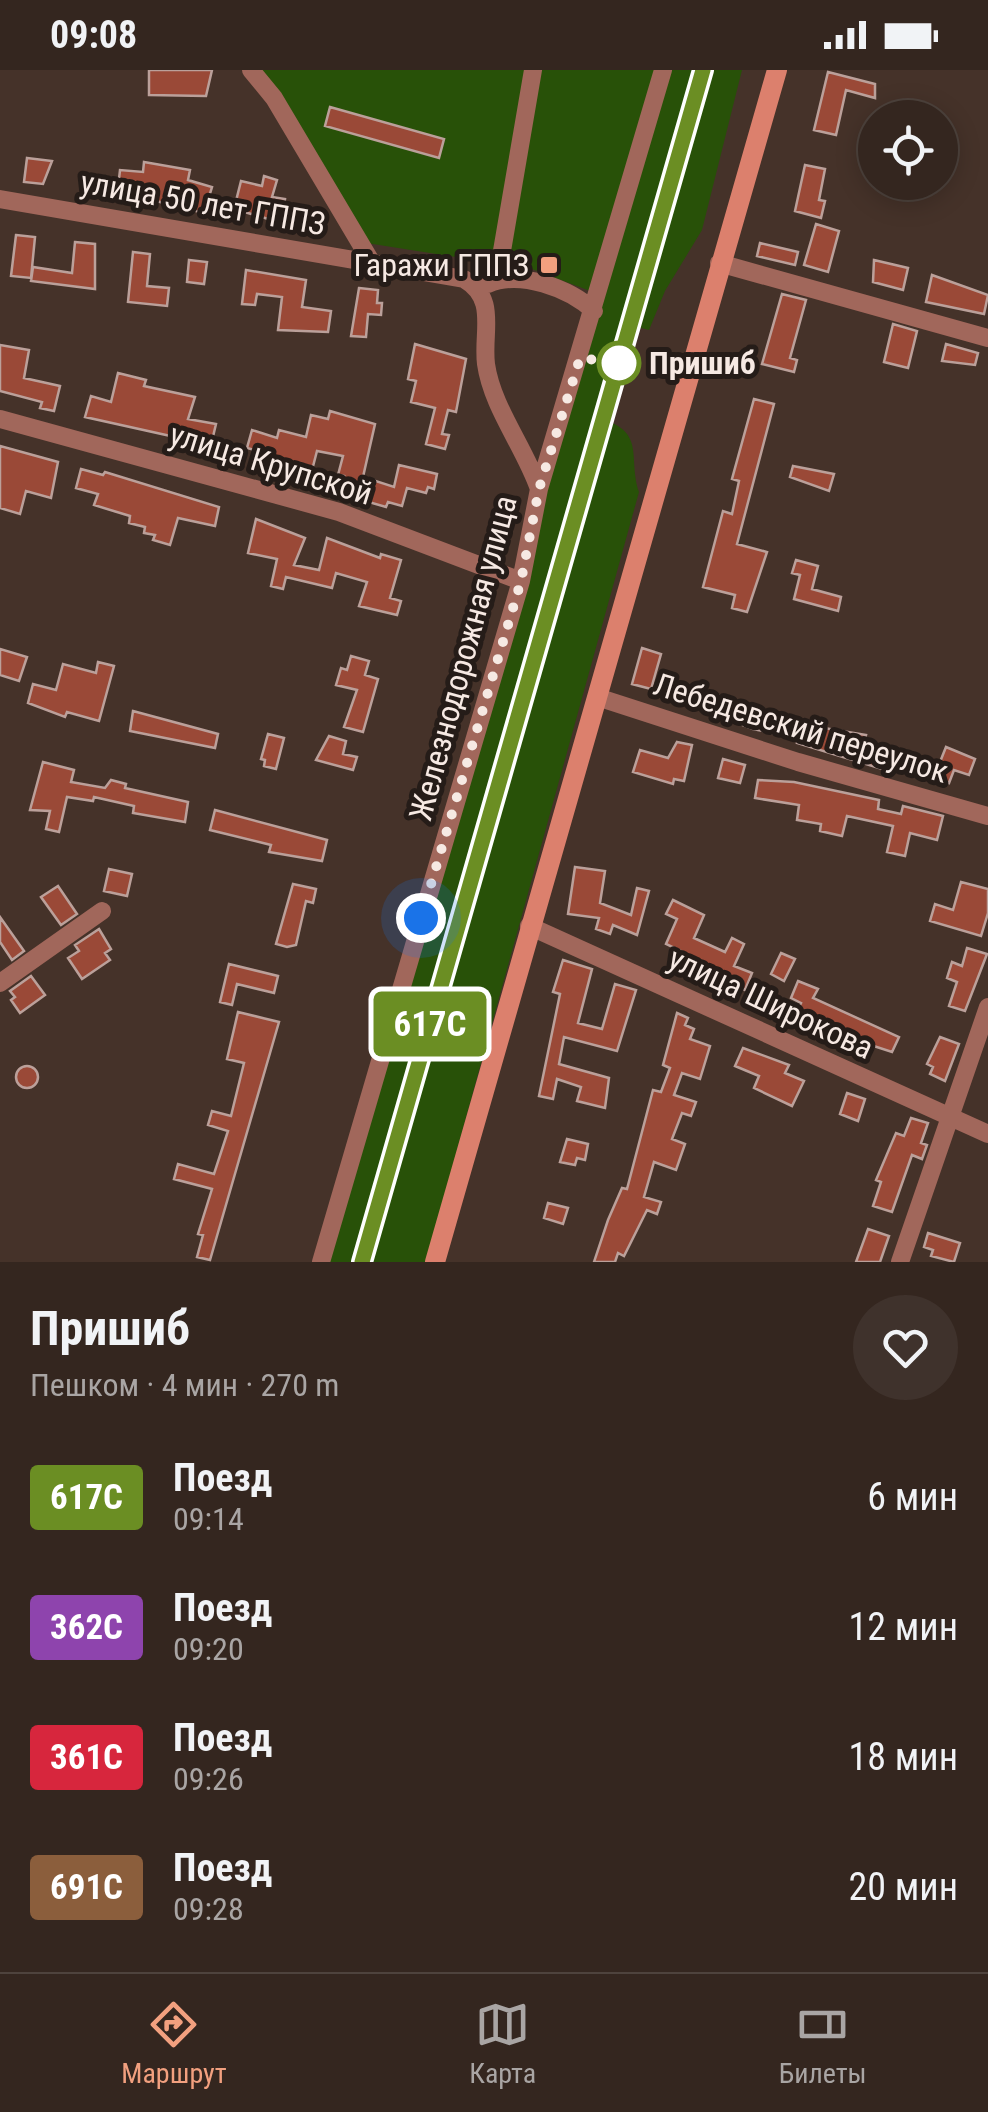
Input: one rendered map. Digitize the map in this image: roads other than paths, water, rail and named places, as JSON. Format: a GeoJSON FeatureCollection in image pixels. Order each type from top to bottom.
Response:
{"type":"FeatureCollection","features":[{"type":"Feature","properties":{"kind":"main road"},"geometry":{"type":"LineString","coordinates":[[435,1262],[777,70]]}},
{"type":"Feature","properties":{"kind":"street"},"geometry":{"type":"LineString","coordinates":[[251,70],[274,98],[372,263]]}},
{"type":"Feature","properties":{"kind":"street"},"geometry":{"type":"LineString","coordinates":[[497,280],[533,70]]}},
{"type":"Feature","properties":{"kind":"street","name":"Железнодорожная улица"},"geometry":{"type":"LineString","coordinates":[[321,1262],[521,581],[539,489],[663,70]]}},
{"type":"Feature","properties":{"kind":"street","name":"улица 50 лет ГППЗ"},"geometry":{"type":"LineString","coordinates":[[0,199],[436,272],[478,288]]}},
{"type":"Feature","properties":{"kind":"street"},"geometry":{"type":"LineString","coordinates":[[720,264],[988,338]]}},
{"type":"Feature","properties":{"kind":"street"},"geometry":{"type":"LineString","coordinates":[[539,489],[486,364],[486,301],[478,288],[497,280],[528,281],[561,290],[594,311]]}},
{"type":"Feature","properties":{"kind":"street","name":"улица Крупской"},"geometry":{"type":"LineString","coordinates":[[0,419],[339,512],[521,581]]}},
{"type":"Feature","properties":{"kind":"street","name":"Лебедевский переулок"},"geometry":{"type":"LineString","coordinates":[[597,697],[798,762],[988,816]]}},
{"type":"Feature","properties":{"kind":"street"},"geometry":{"type":"LineString","coordinates":[[0,983],[102,911]]}},
{"type":"Feature","properties":{"kind":"street","name":"улица Широкова"},"geometry":{"type":"LineString","coordinates":[[529,926],[988,1134]]}},
{"type":"Feature","properties":{"kind":"street"},"geometry":{"type":"LineString","coordinates":[[900,1262],[988,1007]]}},
{"type":"Feature","properties":{"kind":"railway"},"geometry":{"type":"LineString","coordinates":[[362,1262],[703,70]]}},
{"type":"Feature","properties":{"kind":"train","name":"617C"},"geometry":{"type":"LineString","coordinates":[[362,1262],[703,70]]}},
{"type":"Feature","properties":{"kind":"place","name":"Гаражи ГППЗ"},"geometry":{"type":"Point","coordinates":[549,265]}},
{"type":"Feature","properties":{"kind":"place","name":"Пришиб"},"geometry":{"type":"Point","coordinates":[619,363]}}]}
